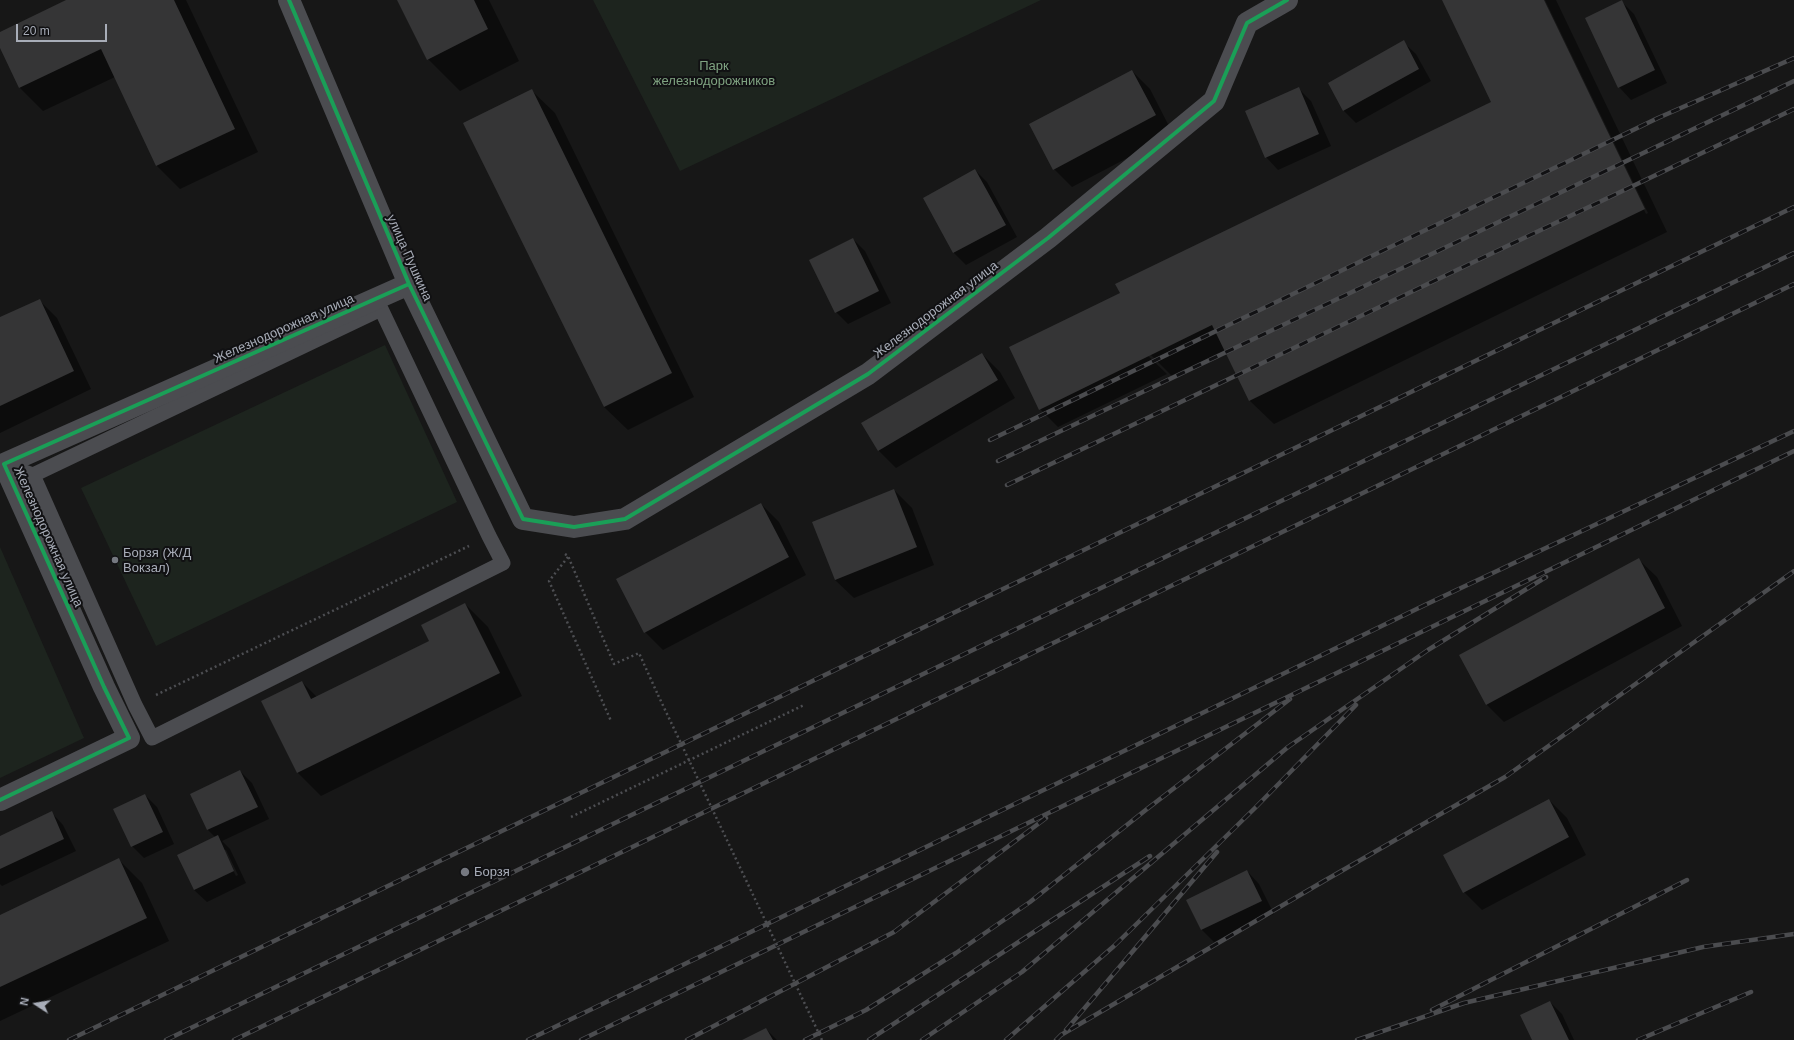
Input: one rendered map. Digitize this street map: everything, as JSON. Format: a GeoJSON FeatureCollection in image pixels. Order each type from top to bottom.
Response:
{"type":"FeatureCollection","features":[{"type":"Feature","properties":{"kind":"street","name":"улица Пушкина"},"geometry":{"type":"LineString","coordinates":[[289,0],[409,284],[523,519]]}},
{"type":"Feature","properties":{"kind":"street","name":"Железнодорожная улица"},"geometry":{"type":"LineString","coordinates":[[523,519],[574,527],[625,519],[868,374],[1048,238],[1214,101],[1247,23],[1287,0]]}},
{"type":"Feature","properties":{"kind":"street","name":"Железнодорожная улица"},"geometry":{"type":"LineString","coordinates":[[0,800],[129,738],[104,687],[2,464],[409,284]]}},
{"type":"Feature","properties":{"kind":"lane"},"geometry":{"type":"LineString","coordinates":[[2,464],[33,475],[382,309],[489,536],[504,563],[152,738],[135,705],[33,475]]}},
{"type":"Feature","properties":{"kind":"path"},"geometry":{"type":"LineString","coordinates":[[135,705],[489,536]]}},
{"type":"Feature","properties":{"kind":"path"},"geometry":{"type":"LineString","coordinates":[[562,552],[568,556],[614,664],[639,653],[822,1040]]}},
{"type":"Feature","properties":{"kind":"path"},"geometry":{"type":"LineString","coordinates":[[568,556],[549,581],[611,721]]}},
{"type":"Feature","properties":{"kind":"path"},"geometry":{"type":"LineString","coordinates":[[571,817],[804,705]]}},
{"type":"Feature","properties":{"kind":"green space","name":"Парк железнодорожников"},"geometry":{"type":"Polygon","coordinates":[[[593,0],[1041,0],[680,171],[593,0]]]}},
{"type":"Feature","properties":{"kind":"green space"},"geometry":{"type":"Polygon","coordinates":[[[385,345],[457,502],[156,646],[81,488],[385,345]]]}},
{"type":"Feature","properties":{"kind":"green space"},"geometry":{"type":"Polygon","coordinates":[[[0,547],[84,738],[0,778],[0,547]]]}},
{"type":"Feature","properties":{"kind":"building"},"geometry":{"type":"Polygon","coordinates":[[[66,0],[174,0],[235,129],[156,166],[101,49],[19,88],[0,48],[0,32],[66,0]]]}},
{"type":"Feature","properties":{"kind":"building"},"geometry":{"type":"Polygon","coordinates":[[[397,0],[474,0],[488,29],[427,60],[397,0]]]}},
{"type":"Feature","properties":{"kind":"building"},"geometry":{"type":"Polygon","coordinates":[[[1442,0],[1544,0],[1645,209],[1249,401],[1212,325],[1039,410],[1009,347],[1120,293],[1115,284],[1491,102],[1442,0]]]}},
{"type":"Feature","properties":{"kind":"building"},"geometry":{"type":"Polygon","coordinates":[[[1622,0],[1655,70],[1618,88],[1585,18],[1622,0]]]}},
{"type":"Feature","properties":{"kind":"building"},"geometry":{"type":"Polygon","coordinates":[[[1404,40],[1419,69],[1343,111],[1328,83],[1404,40]]]}},
{"type":"Feature","properties":{"kind":"building"},"geometry":{"type":"Polygon","coordinates":[[[1132,70],[1156,115],[1053,170],[1029,124],[1132,70]]]}},
{"type":"Feature","properties":{"kind":"building"},"geometry":{"type":"Polygon","coordinates":[[[1299,87],[1319,134],[1265,158],[1245,111],[1299,87]]]}},
{"type":"Feature","properties":{"kind":"building"},"geometry":{"type":"Polygon","coordinates":[[[532,89],[672,373],[604,407],[463,123],[532,89]]]}},
{"type":"Feature","properties":{"kind":"building"},"geometry":{"type":"Polygon","coordinates":[[[975,169],[1006,225],[953,253],[923,198],[975,169]]]}},
{"type":"Feature","properties":{"kind":"building"},"geometry":{"type":"Polygon","coordinates":[[[853,238],[879,291],[835,313],[809,260],[853,238]]]}},
{"type":"Feature","properties":{"kind":"building"},"geometry":{"type":"Polygon","coordinates":[[[40,299],[74,371],[0,406],[0,317],[40,299]]]}},
{"type":"Feature","properties":{"kind":"building"},"geometry":{"type":"Polygon","coordinates":[[[982,353],[998,380],[878,451],[861,423],[982,353]]]}},
{"type":"Feature","properties":{"kind":"building"},"geometry":{"type":"Polygon","coordinates":[[[894,489],[917,547],[835,580],[812,522],[894,489]]]}},
{"type":"Feature","properties":{"kind":"building"},"geometry":{"type":"Polygon","coordinates":[[[761,503],[789,557],[644,633],[616,579],[761,503]]]}},
{"type":"Feature","properties":{"kind":"building"},"geometry":{"type":"Polygon","coordinates":[[[1639,558],[1665,608],[1486,705],[1459,655],[1639,558]]]}},
{"type":"Feature","properties":{"kind":"building"},"geometry":{"type":"Polygon","coordinates":[[[465,603],[500,673],[297,773],[261,701],[302,681],[311,699],[429,641],[421,625],[465,603]]]}},
{"type":"Feature","properties":{"kind":"building"},"geometry":{"type":"Polygon","coordinates":[[[240,770],[258,807],[207,830],[190,794],[240,770]]]}},
{"type":"Feature","properties":{"kind":"building"},"geometry":{"type":"Polygon","coordinates":[[[145,794],[163,832],[131,847],[113,809],[145,794]]]}},
{"type":"Feature","properties":{"kind":"building"},"geometry":{"type":"Polygon","coordinates":[[[1549,799],[1569,837],[1463,893],[1443,855],[1549,799]]]}},
{"type":"Feature","properties":{"kind":"building"},"geometry":{"type":"Polygon","coordinates":[[[52,811],[64,839],[0,869],[0,836],[52,811]]]}},
{"type":"Feature","properties":{"kind":"building"},"geometry":{"type":"Polygon","coordinates":[[[218,835],[234,871],[194,890],[177,855],[218,835]]]}},
{"type":"Feature","properties":{"kind":"building"},"geometry":{"type":"Polygon","coordinates":[[[119,858],[147,918],[0,987],[0,915],[119,858]]]}},
{"type":"Feature","properties":{"kind":"building"},"geometry":{"type":"Polygon","coordinates":[[[1247,870],[1262,901],[1201,930],[1186,900],[1247,870]]]}},
{"type":"Feature","properties":{"kind":"building"},"geometry":{"type":"Polygon","coordinates":[[[1550,1001],[1569,1040],[1532,1040],[1520,1015],[1550,1001]]]}},
{"type":"Feature","properties":{"kind":"building"},"geometry":{"type":"Polygon","coordinates":[[[766,1028],[773,1040],[742,1040],[766,1028]]]}},
{"type":"Feature","properties":{"kind":"railway"},"geometry":{"type":"LineString","coordinates":[[990,440],[1658,118],[1794,58]]}},
{"type":"Feature","properties":{"kind":"railway"},"geometry":{"type":"LineString","coordinates":[[998,461],[1794,81]]}},
{"type":"Feature","properties":{"kind":"railway"},"geometry":{"type":"LineString","coordinates":[[1007,485],[1794,109]]}},
{"type":"Feature","properties":{"kind":"railway"},"geometry":{"type":"LineString","coordinates":[[69,1040],[1794,207]]}},
{"type":"Feature","properties":{"kind":"railway"},"geometry":{"type":"LineString","coordinates":[[166,1040],[1794,253]]}},
{"type":"Feature","properties":{"kind":"railway"},"geometry":{"type":"LineString","coordinates":[[234,1040],[1794,284]]}},
{"type":"Feature","properties":{"kind":"railway"},"geometry":{"type":"LineString","coordinates":[[528,1040],[1427,604],[1794,431]]}},
{"type":"Feature","properties":{"kind":"railway"},"geometry":{"type":"LineString","coordinates":[[581,1040],[1794,451]]}},
{"type":"Feature","properties":{"kind":"railway"},"geometry":{"type":"LineString","coordinates":[[1056,1040],[1061,1035],[1505,777],[1794,571]]}},
{"type":"Feature","properties":{"kind":"railway"},"geometry":{"type":"LineString","coordinates":[[922,1040],[1022,972],[1288,747],[1428,650],[1546,577]]}},
{"type":"Feature","properties":{"kind":"railway"},"geometry":{"type":"LineString","coordinates":[[805,1040],[866,1010],[956,953],[1030,902],[1147,809],[1290,699]]}},
{"type":"Feature","properties":{"kind":"railway"},"geometry":{"type":"LineString","coordinates":[[1006,1040],[1114,946],[1255,808],[1356,705]]}},
{"type":"Feature","properties":{"kind":"railway"},"geometry":{"type":"LineString","coordinates":[[687,1040],[894,932],[1046,818]]}},
{"type":"Feature","properties":{"kind":"railway"},"geometry":{"type":"LineString","coordinates":[[1066,1030],[1217,852]]}},
{"type":"Feature","properties":{"kind":"railway"},"geometry":{"type":"LineString","coordinates":[[869,1040],[1150,856]]}},
{"type":"Feature","properties":{"kind":"railway"},"geometry":{"type":"LineString","coordinates":[[1432,1010],[1687,880]]}},
{"type":"Feature","properties":{"kind":"railway"},"geometry":{"type":"LineString","coordinates":[[1357,1040],[1464,1003],[1703,947],[1794,934]]}},
{"type":"Feature","properties":{"kind":"railway"},"geometry":{"type":"LineString","coordinates":[[1638,1040],[1751,992]]}},
{"type":"Feature","properties":{"kind":"cycle path"},"geometry":{"type":"LineString","coordinates":[[289,0],[409,284],[523,519],[574,527],[625,519],[868,374],[1048,238],[1214,101],[1247,23],[1287,0]]}},
{"type":"Feature","properties":{"kind":"cycle path"},"geometry":{"type":"LineString","coordinates":[[0,800],[129,738],[104,687],[4,464],[409,284]]}},
{"type":"Feature","properties":{"kind":"place","name":"Борзя (Ж/Д Вокзал)"},"geometry":{"type":"Point","coordinates":[115,560]}},
{"type":"Feature","properties":{"kind":"place","name":"Борзя"},"geometry":{"type":"Point","coordinates":[465,872]}}]}
